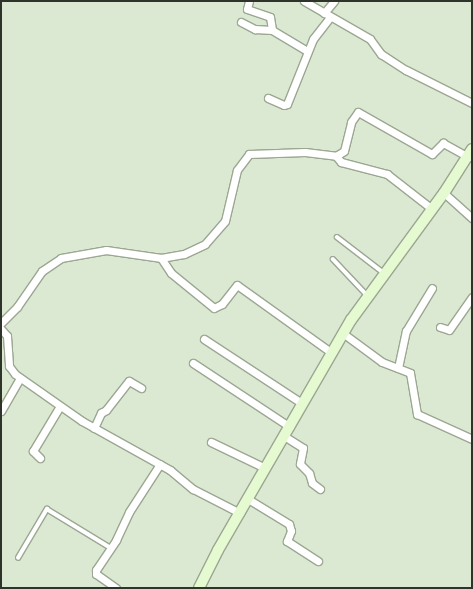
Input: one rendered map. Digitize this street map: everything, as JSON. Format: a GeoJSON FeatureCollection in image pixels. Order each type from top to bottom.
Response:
{"type":"FeatureCollection","features":[{"type":"Feature","properties":{"kind":"main road"},"geometry":{"type":"LineString","coordinates":[[199,588],[240,513],[332,353],[368,297],[444,193],[470,153]]}},
{"type":"Feature","properties":{"kind":"street"},"geometry":{"type":"LineString","coordinates":[[249,1],[247,9],[270,17],[272,30]]}},
{"type":"Feature","properties":{"kind":"street"},"geometry":{"type":"LineString","coordinates":[[304,1],[315,4],[327,15],[372,40],[381,54],[406,70],[472,103]]}},
{"type":"Feature","properties":{"kind":"street"},"geometry":{"type":"LineString","coordinates":[[268,98],[284,106],[287,104],[307,51],[334,1]]}},
{"type":"Feature","properties":{"kind":"street"},"geometry":{"type":"LineString","coordinates":[[241,22],[255,29],[272,30],[307,51]]}},
{"type":"Feature","properties":{"kind":"street"},"geometry":{"type":"LineString","coordinates":[[337,158],[344,151],[351,122],[358,112],[432,154],[443,143],[470,153]]}},
{"type":"Feature","properties":{"kind":"street"},"geometry":{"type":"LineString","coordinates":[[1,323],[17,307],[42,271],[61,258],[106,250],[161,258],[196,250],[209,241],[220,230],[228,212],[237,170],[249,154],[305,152],[337,158],[387,174],[432,209]]}},
{"type":"Feature","properties":{"kind":"street"},"geometry":{"type":"LineString","coordinates":[[444,193],[472,218]]}},
{"type":"Feature","properties":{"kind":"street"},"geometry":{"type":"LineString","coordinates":[[161,258],[171,273],[214,308],[222,304],[238,285],[332,353]]}},
{"type":"Feature","properties":{"kind":"street"},"geometry":{"type":"LineString","coordinates":[[398,368],[406,331],[432,288]]}},
{"type":"Feature","properties":{"kind":"street"},"geometry":{"type":"LineString","coordinates":[[440,327],[449,330],[472,297]]}},
{"type":"Feature","properties":{"kind":"street"},"geometry":{"type":"LineString","coordinates":[[2,330],[7,336],[10,366],[20,378],[94,428],[160,464],[193,489],[240,513]]}},
{"type":"Feature","properties":{"kind":"street"},"geometry":{"type":"LineString","coordinates":[[344,334],[382,362],[408,371],[411,377],[414,408],[417,414],[472,439]]}},
{"type":"Feature","properties":{"kind":"street"},"geometry":{"type":"LineString","coordinates":[[204,339],[303,404]]}},
{"type":"Feature","properties":{"kind":"street"},"geometry":{"type":"LineString","coordinates":[[193,363],[290,426]]}},
{"type":"Feature","properties":{"kind":"street"},"geometry":{"type":"LineString","coordinates":[[1,411],[20,378]]}},
{"type":"Feature","properties":{"kind":"street"},"geometry":{"type":"LineString","coordinates":[[94,428],[101,414],[106,410],[128,382],[141,388]]}},
{"type":"Feature","properties":{"kind":"street"},"geometry":{"type":"LineString","coordinates":[[40,458],[33,451],[60,406]]}},
{"type":"Feature","properties":{"kind":"street"},"geometry":{"type":"LineString","coordinates":[[284,436],[303,448],[299,463],[309,473],[312,483],[320,488]]}},
{"type":"Feature","properties":{"kind":"street"},"geometry":{"type":"LineString","coordinates":[[211,442],[266,468]]}},
{"type":"Feature","properties":{"kind":"street"},"geometry":{"type":"LineString","coordinates":[[116,588],[96,573],[111,548],[128,512],[160,464]]}},
{"type":"Feature","properties":{"kind":"street"},"geometry":{"type":"LineString","coordinates":[[248,499],[289,524],[291,531],[287,542],[318,561]]}},
{"type":"Feature","properties":{"kind":"lane"},"geometry":{"type":"LineString","coordinates":[[337,237],[385,274]]}},
{"type":"Feature","properties":{"kind":"lane"},"geometry":{"type":"LineString","coordinates":[[333,258],[342,270],[361,286],[368,297]]}},
{"type":"Feature","properties":{"kind":"lane"},"geometry":{"type":"LineString","coordinates":[[18,558],[47,509],[111,548]]}}]}
